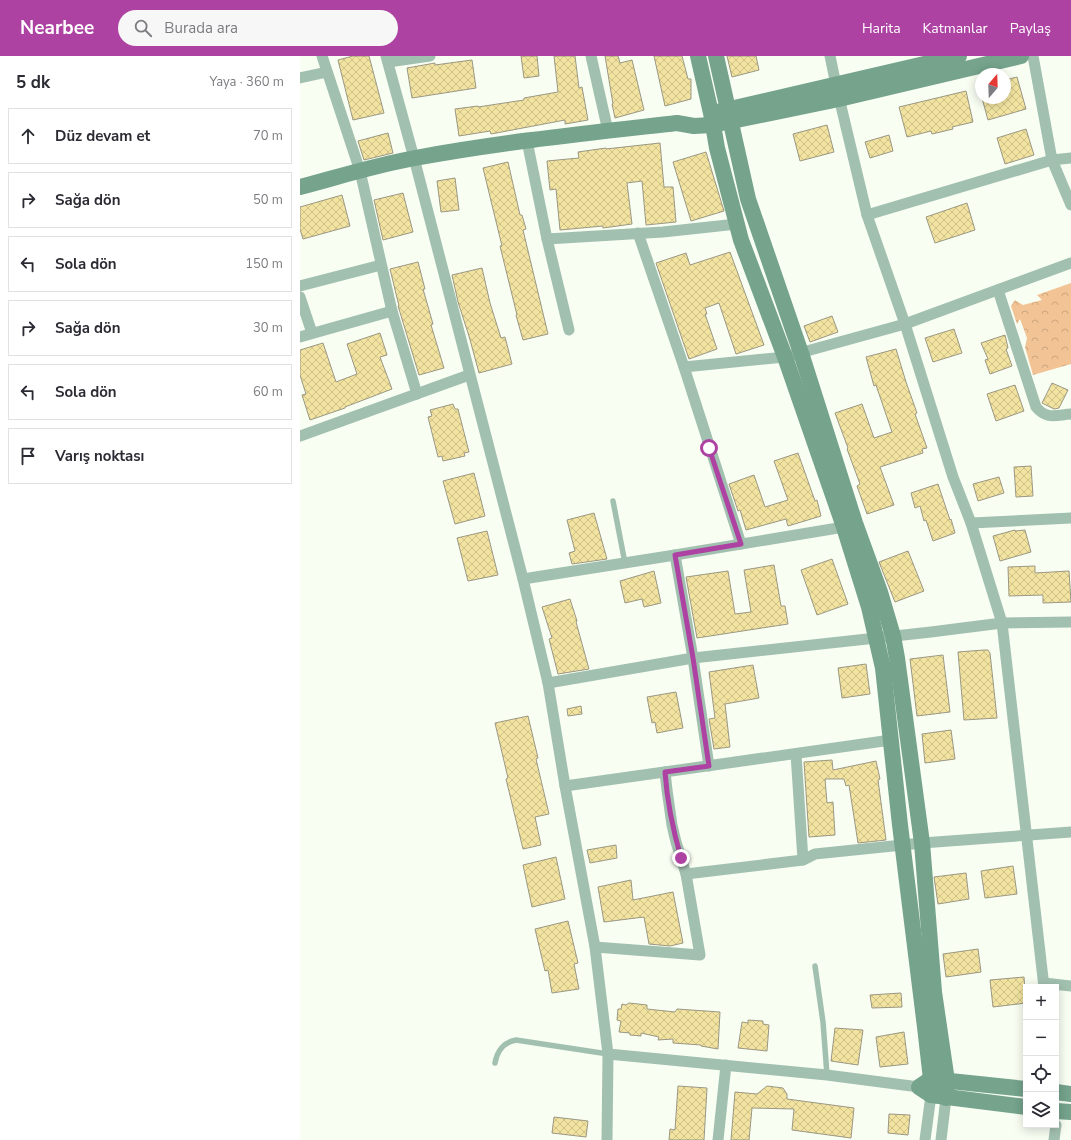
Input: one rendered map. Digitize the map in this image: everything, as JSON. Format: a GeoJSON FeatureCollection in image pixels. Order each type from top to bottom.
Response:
{"type":"FeatureCollection","features":[{"type":"Feature","properties":{"kind":"street"},"geometry":{"type":"LineString","coordinates":[[322,56],[360,171],[392,312],[417,394]]}},
{"type":"Feature","properties":{"kind":"street"},"geometry":{"type":"LineString","coordinates":[[430,56],[387,59],[523,579],[548,683],[565,786],[595,947],[608,1054],[607,1140]]}},
{"type":"Feature","properties":{"kind":"street"},"geometry":{"type":"LineString","coordinates":[[591,56],[608,130]]}},
{"type":"Feature","properties":{"kind":"street"},"geometry":{"type":"LineString","coordinates":[[698,56],[717,148],[741,240],[785,357],[870,607],[883,668],[903,845],[935,1088],[940,1140]]}},
{"type":"Feature","properties":{"kind":"street"},"geometry":{"type":"LineString","coordinates":[[716,56],[748,199],[801,353],[855,523],[880,592],[893,636],[922,843],[934,992],[935,1088],[925,1140]]}},
{"type":"Feature","properties":{"kind":"street"},"geometry":{"type":"LineString","coordinates":[[830,56],[867,215],[905,324],[953,477],[970,523],[1002,624],[1044,984]]}},
{"type":"Feature","properties":{"kind":"street"},"geometry":{"type":"LineString","coordinates":[[838,92],[959,56]]}},
{"type":"Feature","properties":{"kind":"street"},"geometry":{"type":"LineString","coordinates":[[300,187],[414,158],[608,130],[677,123],[688,118],[712,119],[838,92],[1021,56]]}},
{"type":"Feature","properties":{"kind":"street"},"geometry":{"type":"LineString","coordinates":[[1033,56],[1052,160],[1071,205]]}},
{"type":"Feature","properties":{"kind":"street"},"geometry":{"type":"LineString","coordinates":[[300,78],[327,72]]}},
{"type":"Feature","properties":{"kind":"street"},"geometry":{"type":"LineString","coordinates":[[527,141],[546,239],[569,330]]}},
{"type":"Feature","properties":{"kind":"street"},"geometry":{"type":"LineString","coordinates":[[867,215],[1052,160],[1071,158]]}},
{"type":"Feature","properties":{"kind":"street"},"geometry":{"type":"LineString","coordinates":[[546,239],[690,229],[737,224]]}},
{"type":"Feature","properties":{"kind":"street"},"geometry":{"type":"LineString","coordinates":[[638,233],[684,368],[741,544]]}},
{"type":"Feature","properties":{"kind":"street"},"geometry":{"type":"LineString","coordinates":[[684,368],[785,357],[801,353],[905,324],[1071,263]]}},
{"type":"Feature","properties":{"kind":"street"},"geometry":{"type":"LineString","coordinates":[[300,286],[381,265]]}},
{"type":"Feature","properties":{"kind":"street"},"geometry":{"type":"LineString","coordinates":[[998,290],[1036,407],[1042,414],[1049,416],[1071,414]]}},
{"type":"Feature","properties":{"kind":"street"},"geometry":{"type":"LineString","coordinates":[[300,297],[312,333]]}},
{"type":"Feature","properties":{"kind":"street"},"geometry":{"type":"LineString","coordinates":[[300,337],[392,312]]}},
{"type":"Feature","properties":{"kind":"street"},"geometry":{"type":"LineString","coordinates":[[300,436],[470,374]]}},
{"type":"Feature","properties":{"kind":"street"},"geometry":{"type":"LineString","coordinates":[[970,523],[1071,518]]}},
{"type":"Feature","properties":{"kind":"street"},"geometry":{"type":"LineString","coordinates":[[523,579],[844,527]]}},
{"type":"Feature","properties":{"kind":"street"},"geometry":{"type":"LineString","coordinates":[[675,555],[693,658],[709,766]]}},
{"type":"Feature","properties":{"kind":"street"},"geometry":{"type":"LineString","coordinates":[[548,683],[693,658],[1002,624],[1071,622]]}},
{"type":"Feature","properties":{"kind":"street"},"geometry":{"type":"LineString","coordinates":[[565,786],[891,740]]}},
{"type":"Feature","properties":{"kind":"street"},"geometry":{"type":"LineString","coordinates":[[796,754],[803,860]]}},
{"type":"Feature","properties":{"kind":"street"},"geometry":{"type":"LineString","coordinates":[[595,947],[700,955],[686,874],[672,825],[665,772]]}},
{"type":"Feature","properties":{"kind":"street"},"geometry":{"type":"LineString","coordinates":[[686,874],[803,860],[815,854],[922,843],[1071,832]]}},
{"type":"Feature","properties":{"kind":"street"},"geometry":{"type":"LineString","coordinates":[[1059,986],[1071,986]]}},
{"type":"Feature","properties":{"kind":"street"},"geometry":{"type":"LineString","coordinates":[[608,1054],[827,1075],[935,1088],[1023,1106]]}},
{"type":"Feature","properties":{"kind":"street"},"geometry":{"type":"LineString","coordinates":[[718,1140],[726,1065]]}},
{"type":"Feature","properties":{"kind":"street"},"geometry":{"type":"LineString","coordinates":[[935,1088],[1023,1089]]}},
{"type":"Feature","properties":{"kind":"street"},"geometry":{"type":"LineString","coordinates":[[1059,1092],[1071,1094]]}},
{"type":"Feature","properties":{"kind":"street"},"geometry":{"type":"LineString","coordinates":[[1054,1140],[1056,1128]]}},
{"type":"Feature","properties":{"kind":"lane"},"geometry":{"type":"LineString","coordinates":[[613,501],[625,563]]}},
{"type":"Feature","properties":{"kind":"lane"},"geometry":{"type":"LineString","coordinates":[[815,966],[823,1022],[827,1075]]}},
{"type":"Feature","properties":{"kind":"lane"},"geometry":{"type":"LineString","coordinates":[[495,1063],[496,1057],[501,1048],[508,1042],[516,1040],[608,1054]]}},
{"type":"Feature","properties":{"kind":"green space"},"geometry":{"type":"Polygon","coordinates":[[[1071,283],[1071,364],[1033,375],[1025,347],[1027,338],[1020,319],[1017,324],[1011,306],[1015,300],[1023,305],[1042,300],[1037,295],[1071,283]]]}},
{"type":"Feature","properties":{"kind":"building"},"geometry":{"type":"Polygon","coordinates":[[[353,56],[369,56],[384,113],[353,120],[338,60],[353,56]]]}},
{"type":"Feature","properties":{"kind":"building"},"geometry":{"type":"Polygon","coordinates":[[[521,56],[537,56],[539,76],[524,78],[521,56]]]}},
{"type":"Feature","properties":{"kind":"building"},"geometry":{"type":"Polygon","coordinates":[[[554,56],[575,56],[579,88],[582,87],[588,120],[565,124],[565,120],[491,134],[490,131],[459,136],[455,109],[524,100],[524,98],[558,92],[554,56]]]}},
{"type":"Feature","properties":{"kind":"building"},"geometry":{"type":"Polygon","coordinates":[[[605,56],[618,56],[620,63],[632,60],[644,110],[615,118],[605,56]]]}},
{"type":"Feature","properties":{"kind":"building"},"geometry":{"type":"Polygon","coordinates":[[[654,56],[682,56],[688,79],[691,79],[691,99],[665,106],[654,56]]]}},
{"type":"Feature","properties":{"kind":"building"},"geometry":{"type":"Polygon","coordinates":[[[727,56],[756,56],[759,70],[732,77],[727,56]]]}},
{"type":"Feature","properties":{"kind":"building"},"geometry":{"type":"Polygon","coordinates":[[[472,60],[476,88],[412,98],[407,68],[435,63],[435,65],[472,60]]]}},
{"type":"Feature","properties":{"kind":"building"},"geometry":{"type":"Polygon","coordinates":[[[1017,77],[1026,109],[988,120],[984,104],[1011,104],[1011,78],[1017,77]]]}},
{"type":"Feature","properties":{"kind":"building"},"geometry":{"type":"Polygon","coordinates":[[[966,91],[973,122],[932,134],[931,131],[907,137],[899,107],[966,91]]]}},
{"type":"Feature","properties":{"kind":"building"},"geometry":{"type":"Polygon","coordinates":[[[827,125],[834,152],[800,161],[793,134],[827,125]]]}},
{"type":"Feature","properties":{"kind":"building"},"geometry":{"type":"Polygon","coordinates":[[[1026,129],[1034,155],[1005,164],[997,138],[1026,129]]]}},
{"type":"Feature","properties":{"kind":"building"},"geometry":{"type":"Polygon","coordinates":[[[388,133],[393,153],[364,160],[358,141],[388,133]]]}},
{"type":"Feature","properties":{"kind":"building"},"geometry":{"type":"Polygon","coordinates":[[[889,135],[893,151],[870,158],[865,142],[889,135]]]}},
{"type":"Feature","properties":{"kind":"building"},"geometry":{"type":"Polygon","coordinates":[[[660,143],[664,187],[673,187],[676,222],[646,225],[642,181],[627,183],[632,224],[603,228],[603,226],[560,230],[556,189],[550,190],[547,161],[579,158],[578,152],[660,143]]]}},
{"type":"Feature","properties":{"kind":"building"},"geometry":{"type":"Polygon","coordinates":[[[706,152],[724,211],[691,221],[673,162],[706,152]]]}},
{"type":"Feature","properties":{"kind":"building"},"geometry":{"type":"Polygon","coordinates":[[[508,162],[520,215],[522,215],[526,229],[523,230],[548,334],[523,340],[483,168],[508,162]]]}},
{"type":"Feature","properties":{"kind":"building"},"geometry":{"type":"Polygon","coordinates":[[[455,178],[459,210],[441,212],[437,181],[455,178]]]}},
{"type":"Feature","properties":{"kind":"building"},"geometry":{"type":"Polygon","coordinates":[[[403,193],[413,232],[383,240],[374,200],[403,193]]]}},
{"type":"Feature","properties":{"kind":"building"},"geometry":{"type":"Polygon","coordinates":[[[342,195],[350,226],[303,239],[300,229],[300,207],[342,195]]]}},
{"type":"Feature","properties":{"kind":"building"},"geometry":{"type":"Polygon","coordinates":[[[967,203],[975,230],[935,243],[926,217],[967,203]]]}},
{"type":"Feature","properties":{"kind":"building"},"geometry":{"type":"Polygon","coordinates":[[[730,252],[764,345],[736,354],[719,303],[705,308],[707,314],[705,314],[717,349],[689,359],[656,263],[686,253],[690,265],[730,252]]]}},
{"type":"Feature","properties":{"kind":"building"},"geometry":{"type":"Polygon","coordinates":[[[418,262],[425,289],[423,289],[433,324],[431,325],[444,368],[419,375],[398,306],[390,269],[418,262]]]}},
{"type":"Feature","properties":{"kind":"building"},"geometry":{"type":"Polygon","coordinates":[[[482,268],[490,303],[501,338],[505,337],[512,364],[479,373],[458,302],[452,275],[482,268]]]}},
{"type":"Feature","properties":{"kind":"building"},"geometry":{"type":"Polygon","coordinates":[[[832,316],[838,332],[810,342],[804,326],[832,316]]]}},
{"type":"Feature","properties":{"kind":"building"},"geometry":{"type":"Polygon","coordinates":[[[954,329],[962,353],[933,362],[925,338],[954,329]]]}},
{"type":"Feature","properties":{"kind":"building"},"geometry":{"type":"Polygon","coordinates":[[[380,333],[387,355],[380,357],[392,389],[310,420],[302,395],[306,394],[300,375],[300,350],[323,343],[336,382],[357,374],[347,344],[380,333]]]}},
{"type":"Feature","properties":{"kind":"building"},"geometry":{"type":"Polygon","coordinates":[[[1005,335],[1008,348],[1006,349],[1012,366],[990,374],[985,360],[988,359],[981,343],[1005,335]]]}},
{"type":"Feature","properties":{"kind":"building"},"geometry":{"type":"Polygon","coordinates":[[[896,349],[917,413],[915,414],[927,448],[922,449],[923,453],[880,467],[894,505],[867,514],[857,486],[860,484],[835,413],[862,404],[874,438],[892,432],[876,385],[874,386],[866,357],[896,349]]]}},
{"type":"Feature","properties":{"kind":"building"},"geometry":{"type":"Polygon","coordinates":[[[1052,383],[1068,390],[1059,408],[1054,409],[1042,403],[1052,383]]]}},
{"type":"Feature","properties":{"kind":"building"},"geometry":{"type":"Polygon","coordinates":[[[1015,385],[1024,411],[996,421],[987,394],[1015,385]]]}},
{"type":"Feature","properties":{"kind":"building"},"geometry":{"type":"Polygon","coordinates":[[[453,404],[455,409],[458,409],[469,452],[464,453],[465,456],[443,461],[442,456],[438,457],[428,417],[432,416],[430,410],[453,404]]]}},
{"type":"Feature","properties":{"kind":"building"},"geometry":{"type":"Polygon","coordinates":[[[798,453],[815,501],[817,500],[821,516],[788,526],[786,519],[746,530],[740,510],[738,511],[729,484],[754,475],[765,507],[788,500],[774,461],[798,453]]]}},
{"type":"Feature","properties":{"kind":"building"},"geometry":{"type":"Polygon","coordinates":[[[1031,466],[1033,496],[1016,497],[1014,467],[1031,466]]]}},
{"type":"Feature","properties":{"kind":"building"},"geometry":{"type":"Polygon","coordinates":[[[474,473],[485,516],[455,524],[443,481],[474,473]]]}},
{"type":"Feature","properties":{"kind":"building"},"geometry":{"type":"Polygon","coordinates":[[[999,477],[1004,493],[978,501],[973,484],[999,477]]]}},
{"type":"Feature","properties":{"kind":"building"},"geometry":{"type":"Polygon","coordinates":[[[938,484],[955,533],[933,541],[926,520],[924,521],[920,506],[915,508],[911,493],[938,484]]]}},
{"type":"Feature","properties":{"kind":"building"},"geometry":{"type":"Polygon","coordinates":[[[594,513],[607,559],[572,564],[569,553],[575,551],[567,520],[594,513]]]}},
{"type":"Feature","properties":{"kind":"building"},"geometry":{"type":"Polygon","coordinates":[[[1015,530],[1025,530],[1031,552],[1000,561],[993,536],[1015,530]]]}},
{"type":"Feature","properties":{"kind":"building"},"geometry":{"type":"Polygon","coordinates":[[[487,531],[498,575],[468,581],[457,538],[487,531]]]}},
{"type":"Feature","properties":{"kind":"building"},"geometry":{"type":"Polygon","coordinates":[[[908,551],[924,591],[895,602],[879,562],[908,551]]]}},
{"type":"Feature","properties":{"kind":"building"},"geometry":{"type":"Polygon","coordinates":[[[832,559],[848,604],[817,615],[801,570],[832,559]]]}},
{"type":"Feature","properties":{"kind":"building"},"geometry":{"type":"Polygon","coordinates":[[[774,565],[781,606],[785,606],[788,624],[697,638],[686,577],[728,571],[735,614],[751,612],[744,570],[774,565]]]}},
{"type":"Feature","properties":{"kind":"building"},"geometry":{"type":"Polygon","coordinates":[[[1035,566],[1035,573],[1069,571],[1071,602],[1043,603],[1043,595],[1009,596],[1008,567],[1035,566]]]}},
{"type":"Feature","properties":{"kind":"building"},"geometry":{"type":"Polygon","coordinates":[[[654,571],[661,603],[644,607],[642,599],[625,603],[620,581],[654,571]]]}},
{"type":"Feature","properties":{"kind":"building"},"geometry":{"type":"Polygon","coordinates":[[[570,599],[589,669],[558,674],[549,639],[552,638],[542,607],[570,599]]]}},
{"type":"Feature","properties":{"kind":"building"},"geometry":{"type":"Polygon","coordinates":[[[988,650],[990,653],[997,718],[964,720],[958,652],[988,650]]]}},
{"type":"Feature","properties":{"kind":"building"},"geometry":{"type":"Polygon","coordinates":[[[943,655],[950,712],[917,716],[910,659],[943,655]]]}},
{"type":"Feature","properties":{"kind":"building"},"geometry":{"type":"Polygon","coordinates":[[[866,664],[870,694],[842,698],[838,668],[866,664]]]}},
{"type":"Feature","properties":{"kind":"building"},"geometry":{"type":"Polygon","coordinates":[[[753,665],[759,698],[725,704],[730,747],[714,749],[709,719],[715,718],[709,672],[753,665]]]}},
{"type":"Feature","properties":{"kind":"building"},"geometry":{"type":"Polygon","coordinates":[[[676,692],[683,728],[657,733],[655,722],[652,723],[647,697],[676,692]]]}},
{"type":"Feature","properties":{"kind":"building"},"geometry":{"type":"Polygon","coordinates":[[[581,706],[582,714],[568,716],[567,709],[581,706]]]}},
{"type":"Feature","properties":{"kind":"building"},"geometry":{"type":"Polygon","coordinates":[[[528,716],[549,814],[535,817],[541,845],[523,849],[506,779],[508,778],[495,723],[528,716]]]}},
{"type":"Feature","properties":{"kind":"building"},"geometry":{"type":"Polygon","coordinates":[[[951,730],[955,759],[925,763],[922,734],[951,730]]]}},
{"type":"Feature","properties":{"kind":"building"},"geometry":{"type":"Polygon","coordinates":[[[832,760],[833,770],[876,761],[880,779],[878,780],[886,840],[858,843],[849,785],[846,786],[844,779],[825,779],[827,803],[833,802],[835,835],[809,837],[804,762],[832,760]]]}},
{"type":"Feature","properties":{"kind":"building"},"geometry":{"type":"Polygon","coordinates":[[[616,845],[617,858],[590,863],[587,850],[616,845]]]}},
{"type":"Feature","properties":{"kind":"building"},"geometry":{"type":"Polygon","coordinates":[[[556,857],[565,899],[532,907],[523,865],[556,857]]]}},
{"type":"Feature","properties":{"kind":"building"},"geometry":{"type":"Polygon","coordinates":[[[1013,866],[1017,894],[985,898],[981,871],[1013,866]]]}},
{"type":"Feature","properties":{"kind":"building"},"geometry":{"type":"Polygon","coordinates":[[[966,873],[969,899],[938,904],[934,877],[966,873]]]}},
{"type":"Feature","properties":{"kind":"building"},"geometry":{"type":"Polygon","coordinates":[[[631,880],[633,900],[673,892],[683,943],[670,946],[649,944],[644,917],[604,922],[598,887],[631,880]]]}},
{"type":"Feature","properties":{"kind":"building"},"geometry":{"type":"Polygon","coordinates":[[[568,921],[578,963],[574,964],[579,989],[552,993],[548,970],[545,971],[535,929],[568,921]]]}},
{"type":"Feature","properties":{"kind":"building"},"geometry":{"type":"Polygon","coordinates":[[[978,949],[981,972],[946,977],[943,954],[978,949]]]}},
{"type":"Feature","properties":{"kind":"building"},"geometry":{"type":"Polygon","coordinates":[[[1024,977],[1023,1003],[993,1007],[990,980],[1024,977]]]}},
{"type":"Feature","properties":{"kind":"building"},"geometry":{"type":"Polygon","coordinates":[[[901,993],[902,1007],[872,1008],[870,995],[901,993]]]}},
{"type":"Feature","properties":{"kind":"building"},"geometry":{"type":"Polygon","coordinates":[[[629,1003],[647,1005],[647,1009],[675,1012],[677,1009],[720,1012],[718,1049],[701,1045],[673,1043],[673,1039],[658,1040],[659,1037],[641,1033],[641,1036],[619,1032],[621,1021],[617,1020],[618,1009],[621,1009],[622,1004],[626,1005],[629,1003]]]}},
{"type":"Feature","properties":{"kind":"building"},"geometry":{"type":"Polygon","coordinates":[[[748,1020],[763,1021],[763,1024],[769,1025],[767,1051],[738,1048],[742,1022],[748,1023],[748,1020]]]}},
{"type":"Feature","properties":{"kind":"building"},"geometry":{"type":"Polygon","coordinates":[[[835,1028],[863,1030],[858,1065],[831,1061],[835,1028]]]}},
{"type":"Feature","properties":{"kind":"building"},"geometry":{"type":"Polygon","coordinates":[[[904,1032],[908,1064],[880,1067],[876,1037],[904,1032]]]}},
{"type":"Feature","properties":{"kind":"building"},"geometry":{"type":"Polygon","coordinates":[[[678,1086],[707,1088],[704,1140],[669,1140],[670,1129],[675,1130],[678,1086]]]}},
{"type":"Feature","properties":{"kind":"building"},"geometry":{"type":"Polygon","coordinates":[[[767,1086],[783,1088],[787,1094],[787,1099],[854,1108],[851,1138],[792,1130],[794,1109],[752,1108],[749,1140],[731,1140],[735,1092],[757,1094],[767,1086]]]}},
{"type":"Feature","properties":{"kind":"building"},"geometry":{"type":"Polygon","coordinates":[[[889,1114],[910,1115],[908,1135],[888,1133],[889,1114]]]}},
{"type":"Feature","properties":{"kind":"building"},"geometry":{"type":"Polygon","coordinates":[[[554,1117],[588,1121],[586,1137],[552,1133],[554,1117]]]}},
{"type":"Feature","properties":{"kind":"route"},"geometry":{"type":"LineString","coordinates":[[681,858],[672,825],[665,772],[709,766],[693,658],[675,555],[741,544],[709,448]]}}]}
